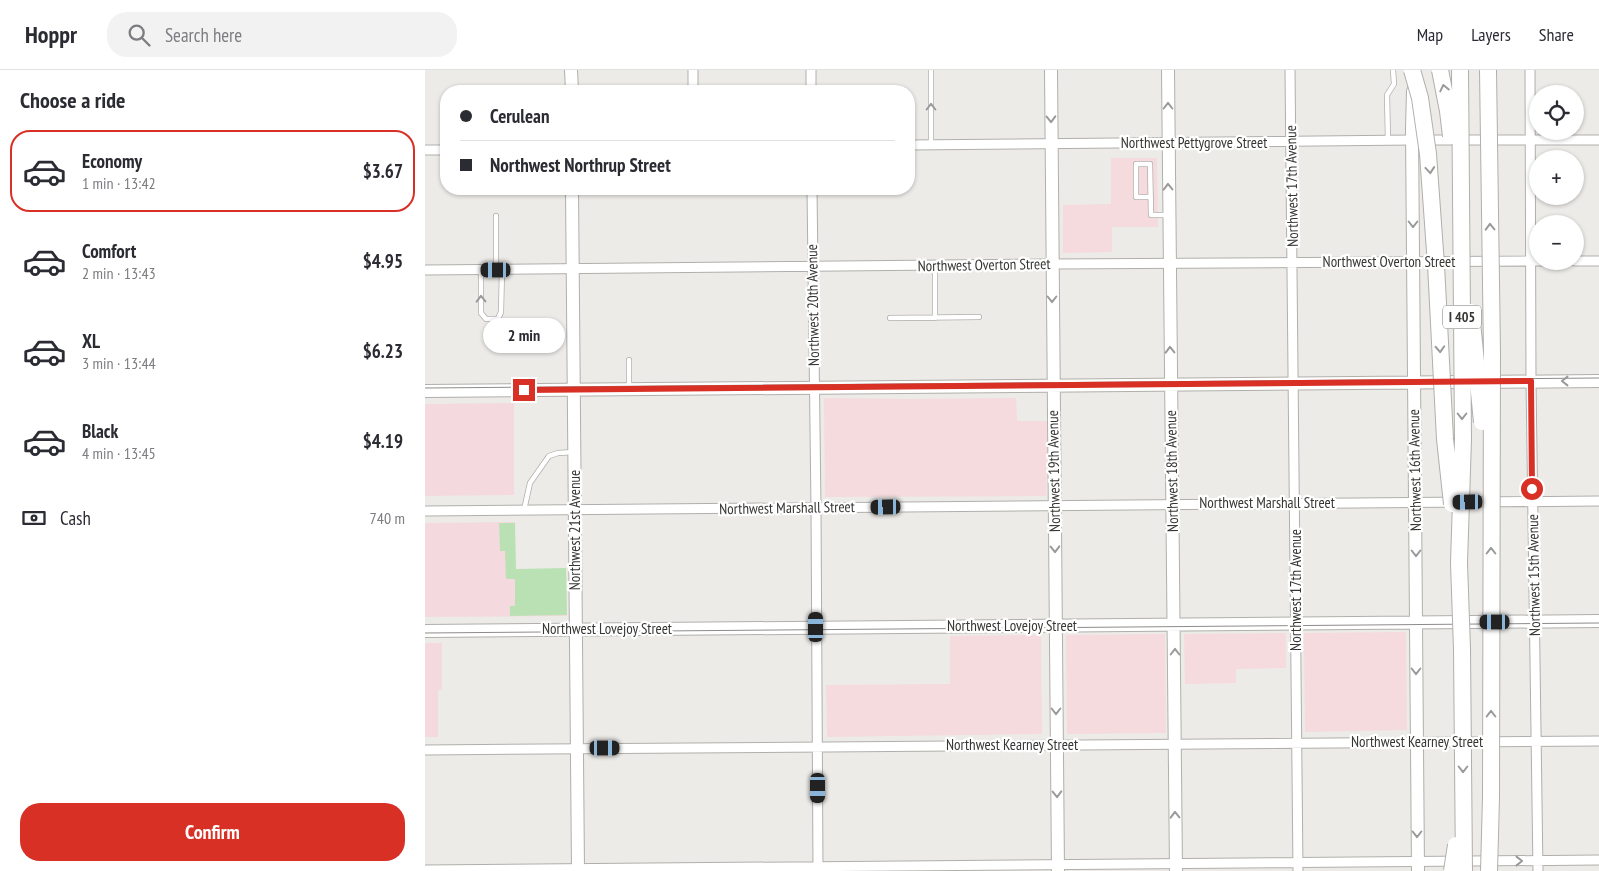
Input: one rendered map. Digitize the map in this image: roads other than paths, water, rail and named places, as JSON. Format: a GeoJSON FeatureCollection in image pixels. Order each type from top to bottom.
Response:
{"type":"FeatureCollection","features":[{"type":"Feature","properties":{"kind":"highway"},"geometry":{"type":"LineString","coordinates":[[1413,70],[1425,124],[1428,154],[1445,439],[1459,563]]}},
{"type":"Feature","properties":{"kind":"highway"},"geometry":{"type":"LineString","coordinates":[[1440,70],[1448,111],[1490,501]]}},
{"type":"Feature","properties":{"kind":"highway","name":"I 405"},"geometry":{"type":"LineString","coordinates":[[1460,70],[1463,439],[1459,563],[1462,649],[1464,871]]}},
{"type":"Feature","properties":{"kind":"highway","name":"I 405"},"geometry":{"type":"LineString","coordinates":[[1488,70],[1492,353],[1490,501],[1491,798],[1489,871]]}},
{"type":"Feature","properties":{"kind":"highway"},"geometry":{"type":"LineString","coordinates":[[1451,871],[1463,798]]}},
{"type":"Feature","properties":{"kind":"highway"},"geometry":{"type":"LineString","coordinates":[[1491,798],[1499,871]]}},
{"type":"Feature","properties":{"kind":"street"},"geometry":{"type":"LineString","coordinates":[[571,70],[572,85]]}},
{"type":"Feature","properties":{"kind":"street"},"geometry":{"type":"LineString","coordinates":[[693,70],[693,85]]}},
{"type":"Feature","properties":{"kind":"street"},"geometry":{"type":"LineString","coordinates":[[811,70],[811,85]]}},
{"type":"Feature","properties":{"kind":"street","name":"Northwest 19th Avenue"},"geometry":{"type":"LineString","coordinates":[[1051,70],[1058,868]]}},
{"type":"Feature","properties":{"kind":"street","name":"Northwest 18th Avenue"},"geometry":{"type":"LineString","coordinates":[[1168,70],[1176,867]]}},
{"type":"Feature","properties":{"kind":"street","name":"Northwest 17th Avenue"},"geometry":{"type":"LineString","coordinates":[[1290,70],[1298,867]]}},
{"type":"Feature","properties":{"kind":"street","name":"Northwest 16th Avenue"},"geometry":{"type":"LineString","coordinates":[[1413,70],[1418,866]]}},
{"type":"Feature","properties":{"kind":"street","name":"Northwest 15th Avenue"},"geometry":{"type":"LineString","coordinates":[[1530,70],[1530,85]]}},
{"type":"Feature","properties":{"kind":"street","name":"Northwest Pettygrove Street"},"geometry":{"type":"LineString","coordinates":[[915,145],[1529,140]]}},
{"type":"Feature","properties":{"kind":"street","name":"Northwest 15th Avenue"},"geometry":{"type":"LineString","coordinates":[[1531,140],[1531,215]]}},
{"type":"Feature","properties":{"kind":"street","name":"Northwest Pettygrove Street"},"geometry":{"type":"LineString","coordinates":[[1584,140],[1599,140]]}},
{"type":"Feature","properties":{"kind":"street"},"geometry":{"type":"LineString","coordinates":[[425,150],[440,150]]}},
{"type":"Feature","properties":{"kind":"street","name":"Northwest 21st Avenue"},"geometry":{"type":"LineString","coordinates":[[572,195],[578,870]]}},
{"type":"Feature","properties":{"kind":"street","name":"Northwest 20th Avenue"},"geometry":{"type":"LineString","coordinates":[[812,195],[818,869]]}},
{"type":"Feature","properties":{"kind":"street","name":"Northwest Overton Street"},"geometry":{"type":"LineString","coordinates":[[425,270],[1529,261]]}},
{"type":"Feature","properties":{"kind":"street"},"geometry":{"type":"LineString","coordinates":[[1584,261],[1599,261]]}},
{"type":"Feature","properties":{"kind":"street","name":"Northwest 15th Avenue"},"geometry":{"type":"LineString","coordinates":[[1531,270],[1532,501],[1538,871]]}},
{"type":"Feature","properties":{"kind":"street"},"geometry":{"type":"LineString","coordinates":[[425,391],[1599,381]]}},
{"type":"Feature","properties":{"kind":"street","name":"Northwest Marshall Street"},"geometry":{"type":"LineString","coordinates":[[425,511],[1599,501]]}},
{"type":"Feature","properties":{"kind":"street","name":"Northwest Lovejoy Street"},"geometry":{"type":"LineString","coordinates":[[425,630],[1599,621]]}},
{"type":"Feature","properties":{"kind":"street","name":"Northwest Kearney Street"},"geometry":{"type":"LineString","coordinates":[[425,750],[1599,741]]}},
{"type":"Feature","properties":{"kind":"street"},"geometry":{"type":"LineString","coordinates":[[425,870],[1176,867],[1241,863],[1298,867],[1418,866],[1599,860]]}},
{"type":"Feature","properties":{"kind":"lane"},"geometry":{"type":"LineString","coordinates":[[931,70],[931,145]]}},
{"type":"Feature","properties":{"kind":"lane"},"geometry":{"type":"LineString","coordinates":[[1388,141],[1387,95],[1394,84],[1393,70]]}},
{"type":"Feature","properties":{"kind":"lane"},"geometry":{"type":"LineString","coordinates":[[1151,197],[1136,197],[1136,164],[1150,164],[1151,197],[1151,215],[1169,215]]}},
{"type":"Feature","properties":{"kind":"lane"},"geometry":{"type":"LineString","coordinates":[[481,270],[481,313],[486,319],[498,319],[501,312],[496,216]]}},
{"type":"Feature","properties":{"kind":"lane"},"geometry":{"type":"LineString","coordinates":[[935,265],[935,318]]}},
{"type":"Feature","properties":{"kind":"lane"},"geometry":{"type":"LineString","coordinates":[[890,318],[979,318]]}},
{"type":"Feature","properties":{"kind":"lane"},"geometry":{"type":"LineString","coordinates":[[629,360],[629,389]]}},
{"type":"Feature","properties":{"kind":"lane"},"geometry":{"type":"LineString","coordinates":[[524,510],[530,483],[549,456],[575,452]]}},
{"type":"Feature","properties":{"kind":"tram line"},"geometry":{"type":"LineString","coordinates":[[425,388],[1599,378]]}},
{"type":"Feature","properties":{"kind":"tram line"},"geometry":{"type":"LineString","coordinates":[[425,633],[1599,623]]}}]}
